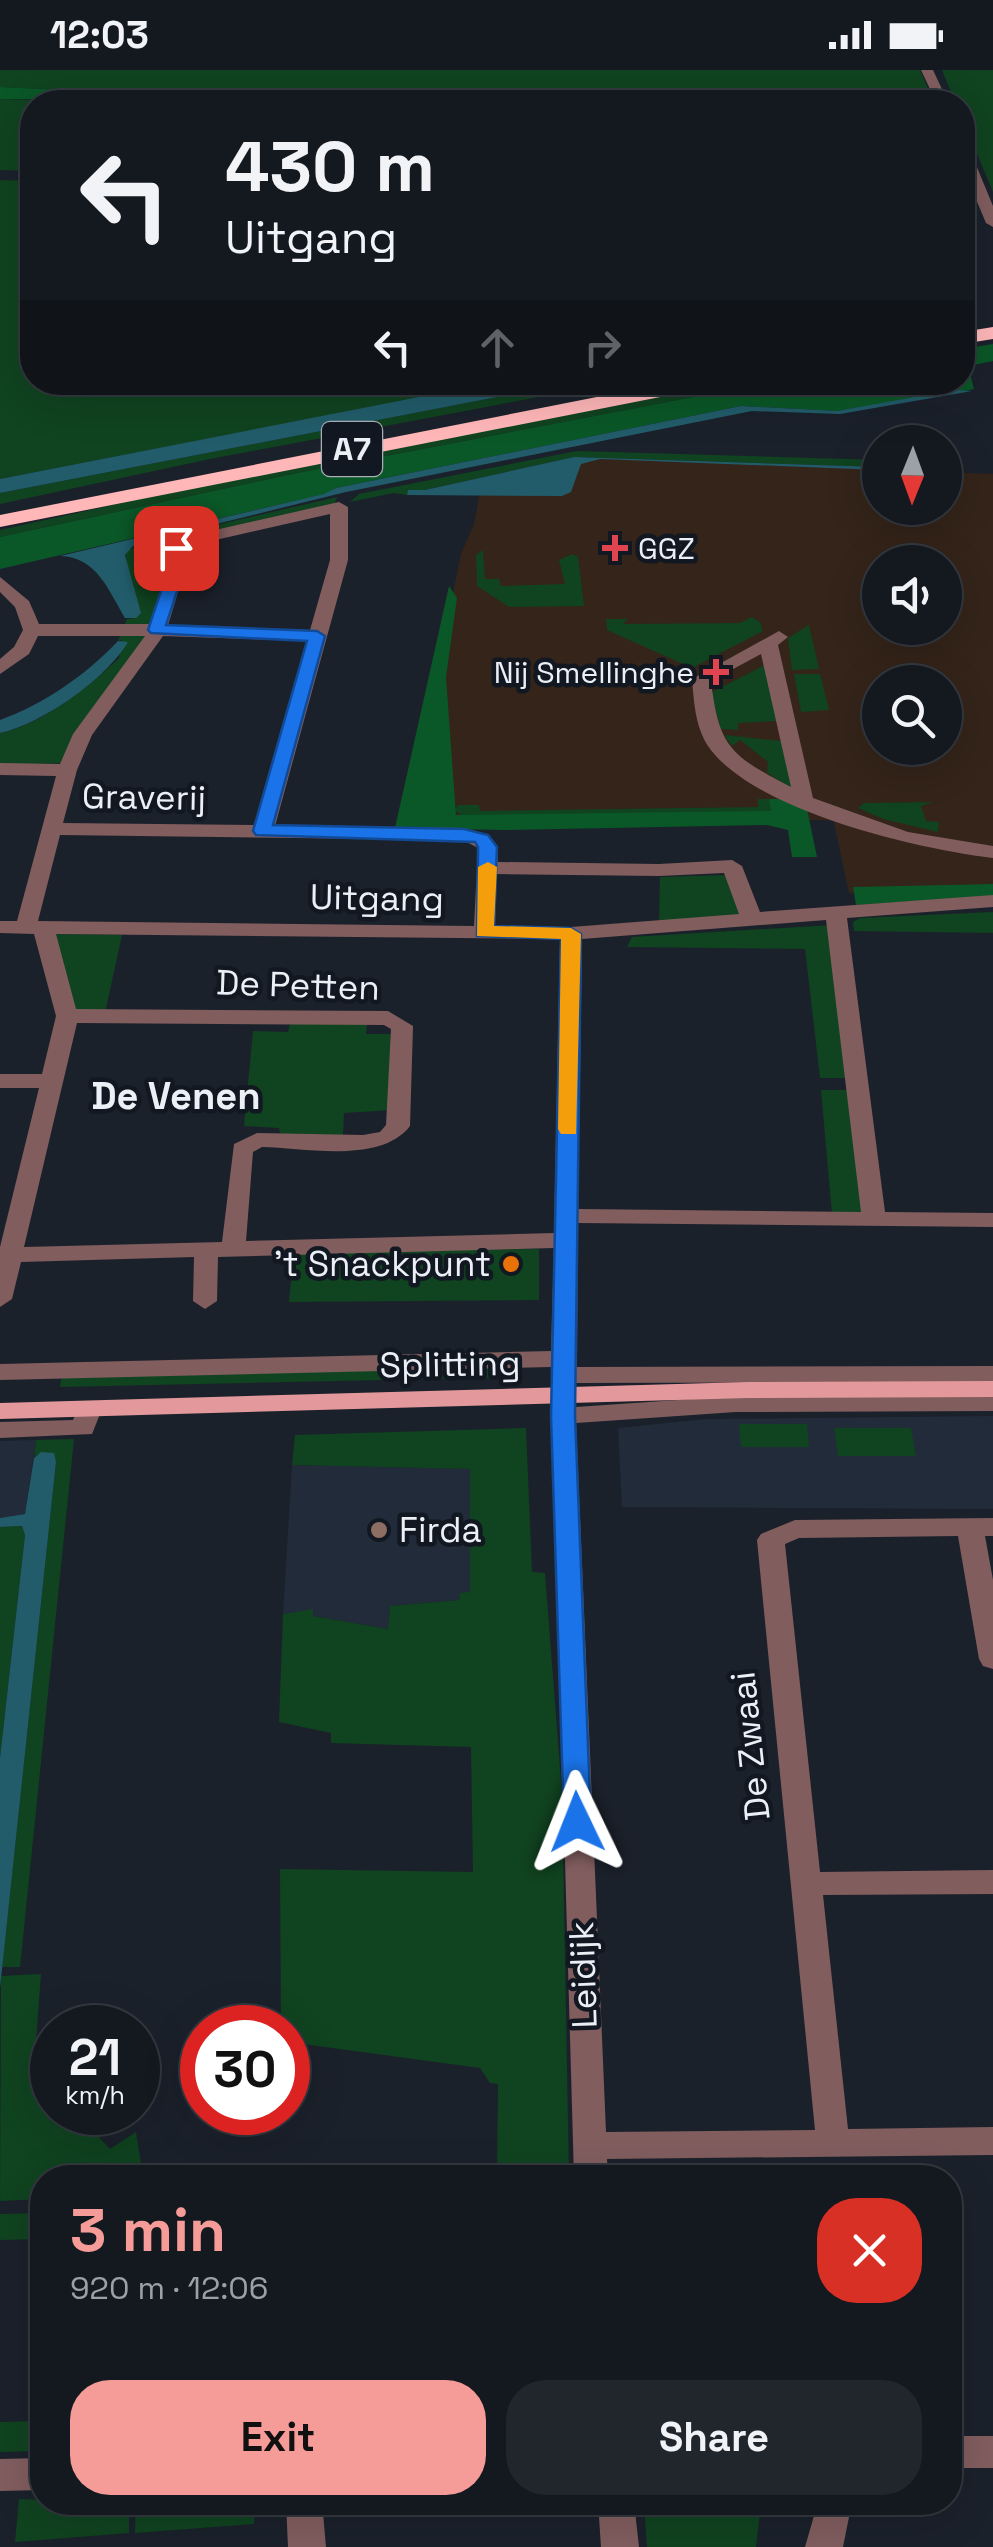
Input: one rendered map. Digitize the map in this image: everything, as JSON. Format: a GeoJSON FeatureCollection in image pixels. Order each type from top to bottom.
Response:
{"type":"FeatureCollection","features":[{"type":"Feature","properties":{"kind":"highway","name":"A7"},"geometry":{"type":"LineString","coordinates":[[0,508],[574,395]]}},
{"type":"Feature","properties":{"kind":"highway","name":"A7"},"geometry":{"type":"LineString","coordinates":[[0,522],[636,395]]}},
{"type":"Feature","properties":{"kind":"main road","name":"Splitting"},"geometry":{"type":"LineString","coordinates":[[0,1412],[564,1386],[993,1388]]}},
{"type":"Feature","properties":{"kind":"street"},"geometry":{"type":"LineString","coordinates":[[975,179],[993,222]]}},
{"type":"Feature","properties":{"kind":"street"},"geometry":{"type":"LineString","coordinates":[[52,829],[67,770],[83,734],[143,656],[156,630],[171,590],[176,548],[182,542],[339,507],[339,560],[263,831]]}},
{"type":"Feature","properties":{"kind":"street"},"geometry":{"type":"LineString","coordinates":[[0,582],[23,605],[32,630],[22,650],[0,668]]}},
{"type":"Feature","properties":{"kind":"street"},"geometry":{"type":"LineString","coordinates":[[32,630],[317,636]]}},
{"type":"Feature","properties":{"kind":"street"},"geometry":{"type":"LineString","coordinates":[[804,802],[773,640],[701,679],[708,727],[719,747],[740,766],[804,802],[892,837],[993,852]]}},
{"type":"Feature","properties":{"kind":"street"},"geometry":{"type":"LineString","coordinates":[[0,769],[67,770]]}},
{"type":"Feature","properties":{"kind":"street","name":"Graverij"},"geometry":{"type":"LineString","coordinates":[[34,927],[52,829],[464,834],[482,838],[488,847],[488,868]]}},
{"type":"Feature","properties":{"kind":"street","name":"Uitgang"},"geometry":{"type":"LineString","coordinates":[[488,868],[659,870],[732,866],[752,920]]}},
{"type":"Feature","properties":{"kind":"street"},"geometry":{"type":"LineString","coordinates":[[484,932],[488,868]]}},
{"type":"Feature","properties":{"kind":"street","name":"Uitgang"},"geometry":{"type":"LineString","coordinates":[[0,926],[571,934],[993,901]]}},
{"type":"Feature","properties":{"kind":"street"},"geometry":{"type":"LineString","coordinates":[[836,913],[874,1220]]}},
{"type":"Feature","properties":{"kind":"street"},"geometry":{"type":"LineString","coordinates":[[0,1299],[66,1016],[34,927]]}},
{"type":"Feature","properties":{"kind":"street","name":"Leidijk"},"geometry":{"type":"LineString","coordinates":[[571,934],[564,1386],[590,2162]]}},
{"type":"Feature","properties":{"kind":"street","name":"De Petten"},"geometry":{"type":"LineString","coordinates":[[66,1016],[388,1018],[402,1026],[398,1126],[388,1138],[362,1142],[258,1140],[242,1149],[233,1250]]}},
{"type":"Feature","properties":{"kind":"street"},"geometry":{"type":"LineString","coordinates":[[0,1081],[53,1082]]}},
{"type":"Feature","properties":{"kind":"street"},"geometry":{"type":"LineString","coordinates":[[9,1255],[233,1250],[567,1228],[993,1220]]}},
{"type":"Feature","properties":{"kind":"street"},"geometry":{"type":"LineString","coordinates":[[205,1301],[206,1251]]}},
{"type":"Feature","properties":{"kind":"street"},"geometry":{"type":"LineString","coordinates":[[0,1372],[564,1386]]}},
{"type":"Feature","properties":{"kind":"street","name":"Splitting"},"geometry":{"type":"LineString","coordinates":[[564,1386],[993,1374]]}},
{"type":"Feature","properties":{"kind":"street","name":"Splitting"},"geometry":{"type":"LineString","coordinates":[[564,1386],[717,1405],[993,1403]]}},
{"type":"Feature","properties":{"kind":"street","name":"Splitting"},"geometry":{"type":"LineString","coordinates":[[0,1430],[83,1428],[89,1409]]}},
{"type":"Feature","properties":{"kind":"street"},"geometry":{"type":"LineString","coordinates":[[981,1527],[993,1659]]}},
{"type":"Feature","properties":{"kind":"street","name":"De Zwaai"},"geometry":{"type":"LineString","coordinates":[[833,2144],[769,1550],[771,1540],[796,1529],[981,1527]]}},
{"type":"Feature","properties":{"kind":"street"},"geometry":{"type":"LineString","coordinates":[[805,1884],[993,1882]]}},
{"type":"Feature","properties":{"kind":"street"},"geometry":{"type":"LineString","coordinates":[[590,2162],[833,2144],[993,2142]]}},
{"type":"Feature","properties":{"kind":"street"},"geometry":{"type":"LineString","coordinates":[[962,2452],[993,2452]]}},
{"type":"Feature","properties":{"kind":"street"},"geometry":{"type":"LineString","coordinates":[[0,2475],[30,2474]]}},
{"type":"Feature","properties":{"kind":"street"},"geometry":{"type":"LineString","coordinates":[[305,2515],[307,2547]]}},
{"type":"Feature","properties":{"kind":"street"},"geometry":{"type":"LineString","coordinates":[[617,2515],[620,2547]]}},
{"type":"Feature","properties":{"kind":"street"},"geometry":{"type":"LineString","coordinates":[[824,2547],[833,2515]]}},
{"type":"Feature","properties":{"kind":"shaded area","name":"Nij Smellinghe"},"geometry":{"type":"Polygon","coordinates":[[[600,458],[862,468],[862,525],[962,525],[962,473],[993,474],[993,889],[849,893],[834,822],[827,820],[457,820],[439,661],[461,554],[474,524],[482,482],[600,458]]]}},
{"type":"Feature","properties":{"kind":"shaded area"},"geometry":{"type":"Polygon","coordinates":[[[993,1416],[993,1509],[622,1507],[618,1428],[706,1419],[993,1416]]]}},
{"type":"Feature","properties":{"kind":"shaded area"},"geometry":{"type":"Polygon","coordinates":[[[36,1440],[25,1514],[0,1518],[0,1441],[36,1440]]]}},
{"type":"Feature","properties":{"kind":"shaded area","name":"Firda"},"geometry":{"type":"Polygon","coordinates":[[[292,1465],[470,1469],[470,1592],[459,1600],[390,1606],[388,1629],[313,1616],[312,1610],[283,1614],[292,1465]]]}},
{"type":"Feature","properties":{"kind":"green space"},"geometry":{"type":"Polygon","coordinates":[[[0,70],[920,70],[929,90],[66,90],[0,87],[0,70]]]}},
{"type":"Feature","properties":{"kind":"green space"},"geometry":{"type":"Polygon","coordinates":[[[942,70],[993,70],[993,192],[975,149],[975,90],[950,90],[942,70]]]}},
{"type":"Feature","properties":{"kind":"green space"},"geometry":{"type":"Polygon","coordinates":[[[0,87],[66,90],[20,90],[20,99],[0,99],[0,87]]]}},
{"type":"Feature","properties":{"kind":"green space"},"geometry":{"type":"Polygon","coordinates":[[[0,99],[20,100],[20,171],[0,170],[0,99]]]}},
{"type":"Feature","properties":{"kind":"green space"},"geometry":{"type":"Polygon","coordinates":[[[0,180],[20,181],[20,395],[434,395],[0,479],[0,180]]]}},
{"type":"Feature","properties":{"kind":"green space"},"geometry":{"type":"Polygon","coordinates":[[[993,344],[993,361],[975,365],[975,347],[993,344]]]}},
{"type":"Feature","properties":{"kind":"green space"},"geometry":{"type":"Polygon","coordinates":[[[507,395],[549,395],[210,459],[0,504],[0,493],[507,395]]]}},
{"type":"Feature","properties":{"kind":"green space"},"geometry":{"type":"Polygon","coordinates":[[[671,395],[704,395],[297,473],[0,537],[0,530],[194,487],[671,395]]]}},
{"type":"Feature","properties":{"kind":"green space"},"geometry":{"type":"Polygon","coordinates":[[[704,395],[938,395],[837,411],[741,406],[336,488],[325,494],[0,569],[0,537],[297,473],[704,395]]]}},
{"type":"Feature","properties":{"kind":"green space"},"geometry":{"type":"Polygon","coordinates":[[[577,451],[862,459],[862,466],[574,457],[425,490],[409,490],[407,495],[394,493],[350,502],[359,494],[577,451]]]}},
{"type":"Feature","properties":{"kind":"green space"},"geometry":{"type":"Polygon","coordinates":[[[337,497],[334,505],[166,550],[154,624],[65,763],[0,765],[0,733],[48,713],[79,693],[119,658],[122,640],[118,641],[127,619],[136,618],[126,551],[151,540],[337,497]]]}},
{"type":"Feature","properties":{"kind":"green space"},"geometry":{"type":"Polygon","coordinates":[[[483,550],[485,579],[499,579],[501,586],[565,584],[559,560],[572,554],[578,557],[584,606],[509,607],[477,586],[476,555],[483,550]]]}},
{"type":"Feature","properties":{"kind":"green space"},"geometry":{"type":"Polygon","coordinates":[[[449,586],[457,598],[446,677],[456,815],[771,811],[769,799],[785,799],[807,809],[817,857],[792,857],[788,830],[767,825],[395,828],[449,586]]]}},
{"type":"Feature","properties":{"kind":"green space"},"geometry":{"type":"Polygon","coordinates":[[[752,617],[760,622],[763,631],[692,668],[607,630],[606,619],[628,619],[623,624],[740,623],[752,617]]]}},
{"type":"Feature","properties":{"kind":"green space"},"geometry":{"type":"Polygon","coordinates":[[[809,625],[819,669],[792,670],[788,638],[809,625]]]}},
{"type":"Feature","properties":{"kind":"green space"},"geometry":{"type":"Polygon","coordinates":[[[765,665],[777,721],[738,723],[738,730],[721,729],[710,693],[765,665]]]}},
{"type":"Feature","properties":{"kind":"green space"},"geometry":{"type":"Polygon","coordinates":[[[794,674],[820,674],[829,710],[801,712],[794,674]]]}},
{"type":"Feature","properties":{"kind":"green space"},"geometry":{"type":"Polygon","coordinates":[[[724,735],[781,741],[793,789],[767,773],[768,762],[740,740],[732,746],[724,735]]]}},
{"type":"Feature","properties":{"kind":"green space"},"geometry":{"type":"Polygon","coordinates":[[[758,799],[769,799],[772,811],[465,817],[454,810],[458,805],[479,805],[480,811],[758,807],[758,799]]]}},
{"type":"Feature","properties":{"kind":"green space"},"geometry":{"type":"Polygon","coordinates":[[[933,802],[921,806],[926,821],[939,822],[938,832],[883,819],[858,808],[864,803],[933,802]]]}},
{"type":"Feature","properties":{"kind":"green space"},"geometry":{"type":"Polygon","coordinates":[[[728,875],[741,916],[659,922],[660,877],[728,875]]]}},
{"type":"Feature","properties":{"kind":"green space"},"geometry":{"type":"Polygon","coordinates":[[[993,884],[993,896],[856,905],[853,887],[993,884]]]}},
{"type":"Feature","properties":{"kind":"green space"},"geometry":{"type":"Polygon","coordinates":[[[993,912],[993,933],[854,931],[853,922],[860,918],[993,912]]]}},
{"type":"Feature","properties":{"kind":"green space"},"geometry":{"type":"Polygon","coordinates":[[[833,925],[850,1078],[820,1078],[805,949],[627,947],[632,937],[833,925]]]}},
{"type":"Feature","properties":{"kind":"green space"},"geometry":{"type":"Polygon","coordinates":[[[52,934],[122,935],[105,1013],[74,1013],[52,934]]]}},
{"type":"Feature","properties":{"kind":"green space"},"geometry":{"type":"Polygon","coordinates":[[[290,1023],[367,1024],[366,1034],[396,1034],[393,1110],[344,1113],[343,1135],[281,1137],[279,1128],[244,1126],[253,1031],[288,1032],[290,1023]]]}},
{"type":"Feature","properties":{"kind":"green space"},"geometry":{"type":"Polygon","coordinates":[[[821,1090],[851,1090],[864,1215],[832,1214],[821,1090]]]}},
{"type":"Feature","properties":{"kind":"green space"},"geometry":{"type":"Polygon","coordinates":[[[539,1249],[539,1300],[289,1302],[294,1251],[539,1249]]]}},
{"type":"Feature","properties":{"kind":"green space"},"geometry":{"type":"Polygon","coordinates":[[[516,1364],[517,1377],[60,1387],[62,1375],[516,1364]]]}},
{"type":"Feature","properties":{"kind":"green space"},"geometry":{"type":"Polygon","coordinates":[[[739,1424],[807,1424],[809,1447],[741,1447],[739,1424]]]}},
{"type":"Feature","properties":{"kind":"green space"},"geometry":{"type":"Polygon","coordinates":[[[526,1428],[532,1572],[545,1573],[562,1794],[569,2165],[497,2165],[498,2084],[490,2083],[480,2068],[310,2045],[310,2005],[281,2005],[280,1869],[473,1872],[471,1747],[331,1743],[331,1733],[279,1722],[283,1614],[313,1609],[313,1616],[388,1629],[390,1606],[459,1600],[460,1593],[470,1592],[470,1469],[292,1465],[295,1435],[526,1428]]]}},
{"type":"Feature","properties":{"kind":"green space"},"geometry":{"type":"Polygon","coordinates":[[[834,1428],[911,1428],[916,1456],[838,1456],[834,1428]]]}},
{"type":"Feature","properties":{"kind":"green space"},"geometry":{"type":"Polygon","coordinates":[[[74,1439],[20,1967],[2,1967],[56,1462],[36,1455],[34,1458],[36,1440],[74,1439]]]}},
{"type":"Feature","properties":{"kind":"green space"},"geometry":{"type":"Polygon","coordinates":[[[22,1526],[25,1535],[0,1758],[0,1527],[22,1526]]]}},
{"type":"Feature","properties":{"kind":"green space"},"geometry":{"type":"Polygon","coordinates":[[[41,1974],[39,2005],[30,2005],[30,2135],[97,2135],[110,2149],[136,2135],[141,2165],[30,2165],[30,2200],[0,2201],[1,1976],[41,1974]]]}},
{"type":"Feature","properties":{"kind":"green space"},"geometry":{"type":"Polygon","coordinates":[[[30,2213],[30,2239],[0,2240],[0,2214],[30,2213]]]}},
{"type":"Feature","properties":{"kind":"green space"},"geometry":{"type":"Polygon","coordinates":[[[30,2421],[30,2451],[0,2452],[0,2422],[30,2421]]]}},
{"type":"Feature","properties":{"kind":"green space"},"geometry":{"type":"Polygon","coordinates":[[[19,2499],[30,2499],[30,2515],[129,2515],[129,2533],[15,2542],[19,2499]]]}},
{"type":"Feature","properties":{"kind":"green space"},"geometry":{"type":"Polygon","coordinates":[[[136,2515],[254,2515],[254,2524],[135,2533],[136,2515]]]}},
{"type":"Feature","properties":{"kind":"green space"},"geometry":{"type":"Polygon","coordinates":[[[645,2515],[760,2515],[756,2547],[647,2547],[645,2515]]]}},
{"type":"Feature","properties":{"kind":"water"},"geometry":{"type":"Polygon","coordinates":[[[430,395],[507,395],[0,493],[0,479],[430,395]]]}},
{"type":"Feature","properties":{"kind":"water"},"geometry":{"type":"Polygon","coordinates":[[[926,395],[949,395],[840,414],[752,411],[346,492],[151,540],[133,546],[125,555],[141,613],[136,618],[125,618],[92,569],[83,562],[60,556],[336,488],[741,406],[837,411],[926,395]]]}},
{"type":"Feature","properties":{"kind":"water"},"geometry":{"type":"Polygon","coordinates":[[[574,457],[862,466],[600,459],[581,464],[571,492],[562,496],[407,495],[408,490],[425,490],[574,457]]]}},
{"type":"Feature","properties":{"kind":"water"},"geometry":{"type":"Polygon","coordinates":[[[118,641],[128,642],[89,685],[35,720],[0,733],[0,720],[64,687],[118,641]]]}},
{"type":"Feature","properties":{"kind":"water"},"geometry":{"type":"Polygon","coordinates":[[[41,1452],[54,1453],[56,1462],[0,1988],[0,1758],[25,1535],[22,1526],[0,1527],[0,1518],[25,1514],[34,1458],[41,1452]]]}},
{"type":"Feature","properties":{"kind":"slow traffic"},"geometry":{"type":"LineString","coordinates":[[488,867],[484,932],[571,934],[569,1129]]}},
{"type":"Feature","properties":{"kind":"place","name":"GGZ"},"geometry":{"type":"Point","coordinates":[615,548]}},
{"type":"Feature","properties":{"kind":"place","name":"Nij Smellinghe"},"geometry":{"type":"Point","coordinates":[716,672]}},
{"type":"Feature","properties":{"kind":"place","name":"'t Snackpunt"},"geometry":{"type":"Point","coordinates":[511,1264]}},
{"type":"Feature","properties":{"kind":"place","name":"Firda"},"geometry":{"type":"Point","coordinates":[379,1530]}},
{"type":"Feature","properties":{"kind":"district","name":"De Venen"},"geometry":{"type":"Point","coordinates":[176,1096]}},
{"type":"Feature","properties":{"kind":"route"},"geometry":{"type":"LineString","coordinates":[[176,548],[174,576],[156,630],[317,636],[263,831],[464,834],[482,838],[488,847],[484,932],[571,934],[563,1416],[577,1822]]}}]}
